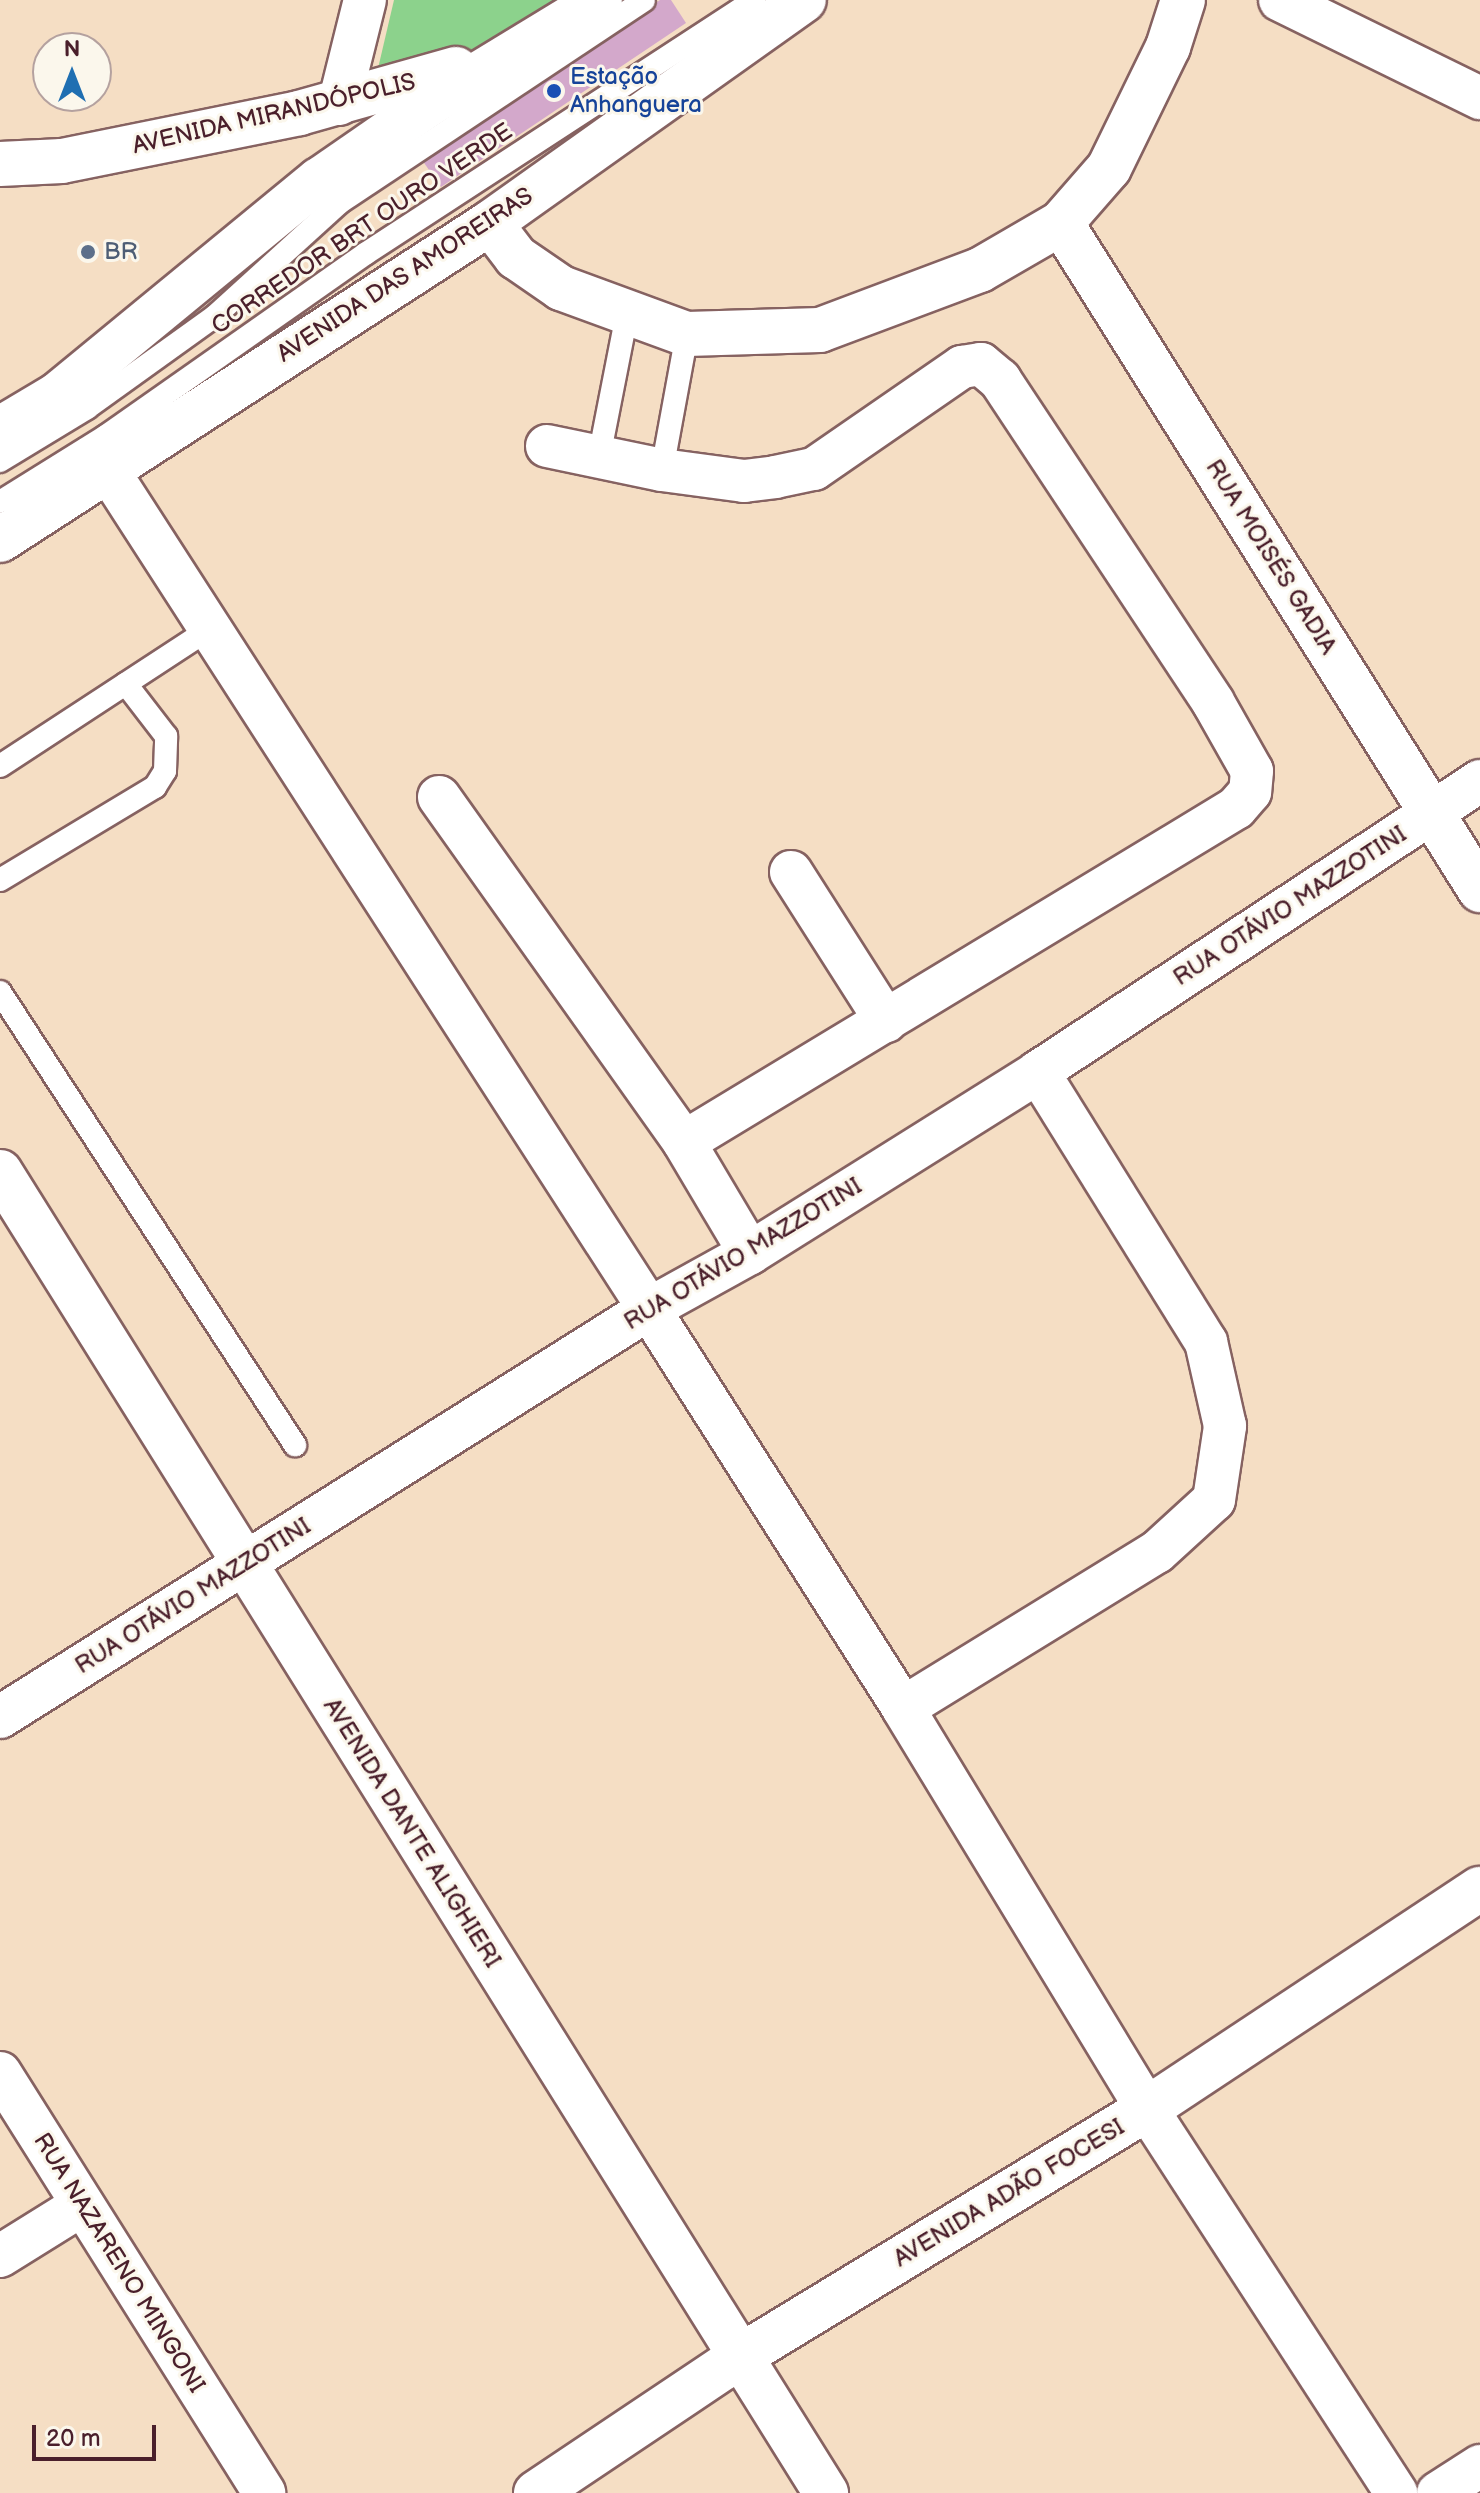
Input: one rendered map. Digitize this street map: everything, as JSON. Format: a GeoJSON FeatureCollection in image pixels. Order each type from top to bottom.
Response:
{"type":"FeatureCollection","features":[{"type":"Feature","properties":{"kind":"street"},"geometry":{"type":"LineString","coordinates":[[339,104],[365,0]]}},
{"type":"Feature","properties":{"kind":"street"},"geometry":{"type":"LineString","coordinates":[[0,429],[57,395],[319,180],[600,0]]}},
{"type":"Feature","properties":{"kind":"street","name":"AVENIDA DAS AMOREIRAS"},"geometry":{"type":"LineString","coordinates":[[0,540],[109,472],[388,284],[490,223],[804,0]]}},
{"type":"Feature","properties":{"kind":"street"},"geometry":{"type":"LineString","coordinates":[[490,223],[516,257],[561,288],[687,334],[820,330],[980,270],[1061,223],[1109,168],[1168,47],[1183,0]]}},
{"type":"Feature","properties":{"kind":"street"},"geometry":{"type":"LineString","coordinates":[[1280,0],[1480,98]]}},
{"type":"Feature","properties":{"kind":"street","name":"AVENIDA MIRANDÓPOLIS"},"geometry":{"type":"LineString","coordinates":[[0,164],[62,161],[339,104],[429,80],[540,36]]}},
{"type":"Feature","properties":{"kind":"street"},"geometry":{"type":"LineString","coordinates":[[0,174],[62,161]]}},
{"type":"Feature","properties":{"kind":"street","name":"RUA MOISÉS GADIA"},"geometry":{"type":"LineString","coordinates":[[1061,223],[1480,890]]}},
{"type":"Feature","properties":{"kind":"street"},"geometry":{"type":"LineString","coordinates":[[547,446],[662,470],[744,481],[814,469],[962,367],[981,364],[1000,380],[1213,702],[1252,771],[1250,792],[1236,808],[684,1142]]}},
{"type":"Feature","properties":{"kind":"street"},"geometry":{"type":"LineString","coordinates":[[109,472],[649,1309],[903,1708],[1147,2109],[1396,2493]]}},
{"type":"Feature","properties":{"kind":"street","name":"RUA OTÁVIO MAZZOTINI"},"geometry":{"type":"LineString","coordinates":[[0,1717],[649,1309],[750,1253],[1038,1072],[1480,781]]}},
{"type":"Feature","properties":{"kind":"street"},"geometry":{"type":"LineString","coordinates":[[439,797],[684,1142],[750,1253]]}},
{"type":"Feature","properties":{"kind":"street"},"geometry":{"type":"LineString","coordinates":[[791,872],[886,1021]]}},
{"type":"Feature","properties":{"kind":"street"},"geometry":{"type":"LineString","coordinates":[[903,1708],[1157,1552],[1214,1500],[1225,1426],[1206,1342],[1038,1072]]}},
{"type":"Feature","properties":{"kind":"street","name":"AVENIDA DANTE ALIGHIERI"},"geometry":{"type":"LineString","coordinates":[[0,1172],[826,2493]]}},
{"type":"Feature","properties":{"kind":"street","name":"AVENIDA ADÃO FOCESI"},"geometry":{"type":"LineString","coordinates":[[536,2493],[739,2357],[1147,2109],[1480,1889]]}},
{"type":"Feature","properties":{"kind":"street","name":"RUA NAZARENO MINGONI"},"geometry":{"type":"LineString","coordinates":[[0,2073],[264,2493]]}},
{"type":"Feature","properties":{"kind":"street"},"geometry":{"type":"LineString","coordinates":[[0,2256],[82,2205]]}},
{"type":"Feature","properties":{"kind":"street"},"geometry":{"type":"LineString","coordinates":[[1438,2493],[1480,2466]]}},
{"type":"Feature","properties":{"kind":"lane","name":"CORREDOR BRT OURO VERDE"},"geometry":{"type":"LineString","coordinates":[[0,461],[87,408],[215,316],[339,203],[644,0]]}},
{"type":"Feature","properties":{"kind":"lane","name":"CORREDOR BRT OURO VERDE"},"geometry":{"type":"LineString","coordinates":[[0,502],[106,436],[365,254],[754,0]]}},
{"type":"Feature","properties":{"kind":"lane"},"geometry":{"type":"LineString","coordinates":[[599,457],[627,314]]}},
{"type":"Feature","properties":{"kind":"lane"},"geometry":{"type":"LineString","coordinates":[[662,470],[687,334]]}},
{"type":"Feature","properties":{"kind":"lane"},"geometry":{"type":"LineString","coordinates":[[0,766],[131,689],[211,634]]}},
{"type":"Feature","properties":{"kind":"lane"},"geometry":{"type":"LineString","coordinates":[[0,880],[155,787],[165,771],[166,736],[131,689]]}},
{"type":"Feature","properties":{"kind":"lane"},"geometry":{"type":"LineString","coordinates":[[0,992],[295,1445]]}},
{"type":"Feature","properties":{"kind":"green space"},"geometry":{"type":"Polygon","coordinates":[[[394,0],[593,0],[513,45],[376,77],[394,0]]]}},
{"type":"Feature","properties":{"kind":"building","name":"Estação Anhanguera"},"geometry":{"type":"Polygon","coordinates":[[[660,0],[671,0],[686,23],[441,187],[422,160],[660,0]]]}},
{"type":"Feature","properties":{"kind":"place","name":"Estação Anhanguera"},"geometry":{"type":"Point","coordinates":[554,91]}},
{"type":"Feature","properties":{"kind":"place","name":"BR"},"geometry":{"type":"Point","coordinates":[88,252]}}]}
